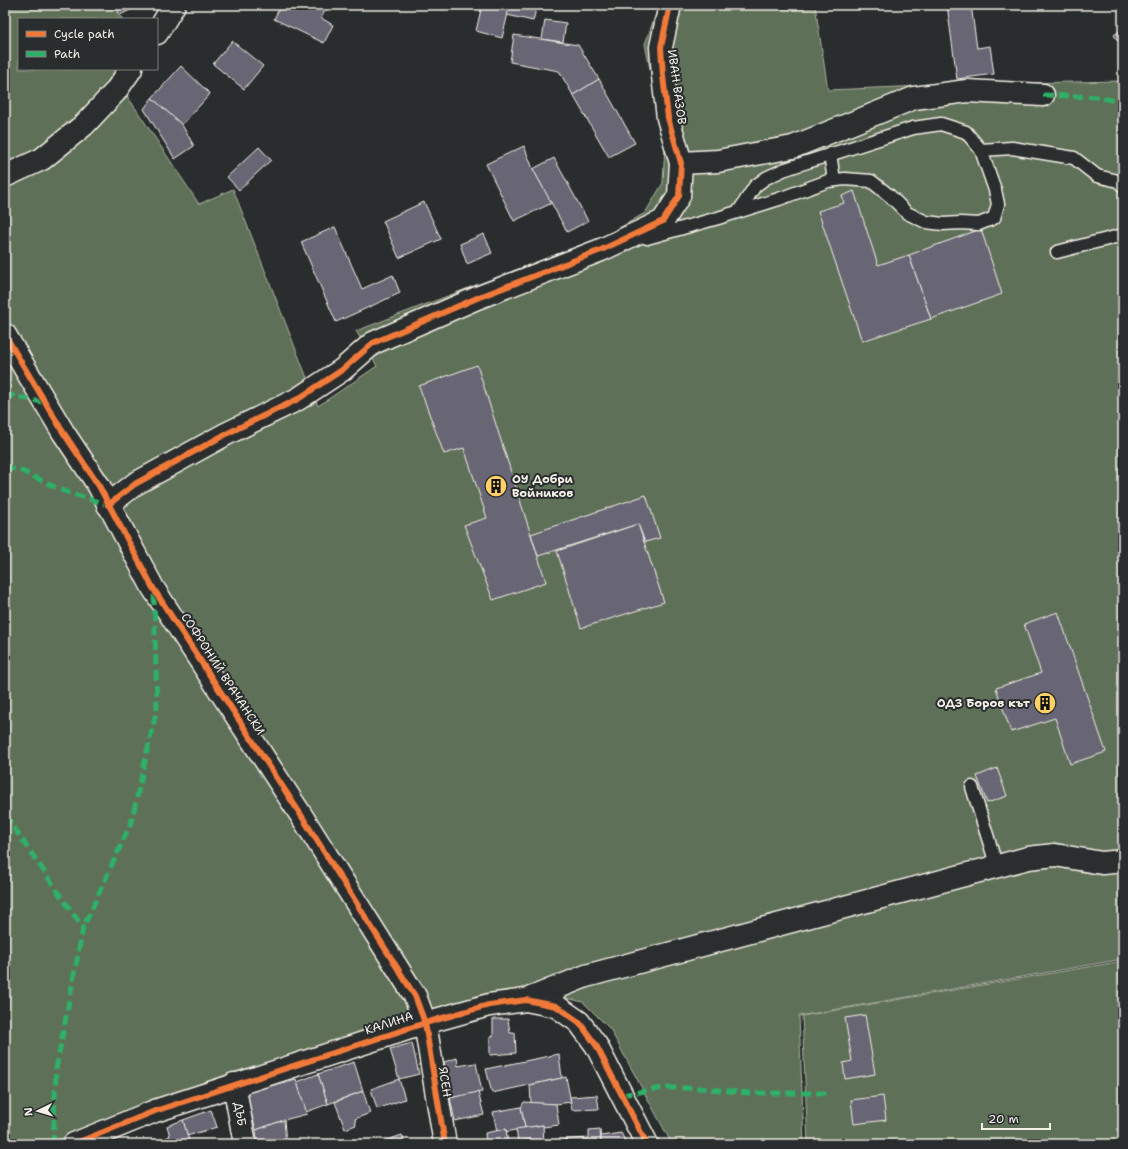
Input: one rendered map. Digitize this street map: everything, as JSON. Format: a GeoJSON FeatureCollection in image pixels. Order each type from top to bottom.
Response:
{"type":"FeatureCollection","features":[{"type":"Feature","properties":{"kind":"street"},"geometry":{"type":"LineString","coordinates":[[158,31],[174,5]]}},
{"type":"Feature","properties":{"kind":"street","name":"ИВАН ВАЗОВ"},"geometry":{"type":"LineString","coordinates":[[601,250],[663,221],[678,196],[681,163],[668,118],[660,47],[670,5]]}},
{"type":"Feature","properties":{"kind":"street"},"geometry":{"type":"LineString","coordinates":[[5,176],[42,159],[84,125],[114,92],[130,70]]}},
{"type":"Feature","properties":{"kind":"street"},"geometry":{"type":"LineString","coordinates":[[681,163],[718,160],[780,160],[793,147],[914,98],[967,91],[1043,95]]}},
{"type":"Feature","properties":{"kind":"street"},"geometry":{"type":"LineString","coordinates":[[108,505],[135,484],[226,434],[298,399],[342,370],[373,343],[477,298],[601,250]]}},
{"type":"Feature","properties":{"kind":"street","name":"СОФРОНИЙ ВРАЧАНСКИ"},"geometry":{"type":"LineString","coordinates":[[5,335],[99,486],[153,588],[297,808],[392,958],[415,996],[425,1023]]}},
{"type":"Feature","properties":{"kind":"street"},"geometry":{"type":"LineString","coordinates":[[526,1000],[586,976],[1028,858],[1055,855],[1102,862],[1123,861]]}},
{"type":"Feature","properties":{"kind":"street","name":"КАЛИНА"},"geometry":{"type":"LineString","coordinates":[[74,1144],[155,1111],[425,1023],[489,1005],[526,1000],[556,1006],[579,1022],[596,1045],[647,1144]]}},
{"type":"Feature","properties":{"kind":"street","name":"ЯСЕН"},"geometry":{"type":"LineString","coordinates":[[425,1023],[445,1144]]}},
{"type":"Feature","properties":{"kind":"street","name":"ДЪБ"},"geometry":{"type":"LineString","coordinates":[[234,1084],[245,1144]]}},
{"type":"Feature","properties":{"kind":"lane"},"geometry":{"type":"LineString","coordinates":[[601,250],[739,211],[779,199],[834,180],[846,179],[871,181],[890,196],[907,213],[926,222],[944,224],[979,224],[994,218],[998,204],[995,190],[981,150],[966,132],[941,124],[913,128],[830,154],[780,160],[766,178],[755,186],[739,211]]}},
{"type":"Feature","properties":{"kind":"lane"},"geometry":{"type":"LineString","coordinates":[[981,150],[1012,148],[1074,158],[1097,176],[1118,181],[1123,186]]}},
{"type":"Feature","properties":{"kind":"lane"},"geometry":{"type":"LineString","coordinates":[[830,154],[834,180]]}},
{"type":"Feature","properties":{"kind":"lane"},"geometry":{"type":"LineString","coordinates":[[1057,252],[1123,235]]}},
{"type":"Feature","properties":{"kind":"lane"},"geometry":{"type":"LineString","coordinates":[[972,787],[997,867]]}},
{"type":"Feature","properties":{"kind":"green space"},"geometry":{"type":"Polygon","coordinates":[[[9,5],[110,5],[122,18],[18,18],[18,70],[117,70],[114,76],[199,204],[233,189],[318,406],[377,366],[356,331],[607,235],[645,213],[663,183],[665,145],[645,44],[659,5],[815,5],[828,90],[970,84],[1123,81],[1123,959],[799,1016],[804,1144],[672,1144],[610,1029],[583,1002],[533,990],[105,1122],[48,1144],[5,1144],[5,8],[9,5]]]}},
{"type":"Feature","properties":{"kind":"green space"},"geometry":{"type":"Polygon","coordinates":[[[1123,961],[1123,1144],[808,1144],[802,1016],[1123,961]]]}},
{"type":"Feature","properties":{"kind":"building"},"geometry":{"type":"Polygon","coordinates":[[[115,5],[130,5],[132,9],[120,15],[115,5]]]}},
{"type":"Feature","properties":{"kind":"building"},"geometry":{"type":"Polygon","coordinates":[[[281,5],[292,11],[295,5],[313,5],[325,11],[321,18],[333,25],[324,43],[274,19],[281,5]]]}},
{"type":"Feature","properties":{"kind":"building"},"geometry":{"type":"Polygon","coordinates":[[[482,5],[510,5],[502,38],[476,31],[482,5]]]}},
{"type":"Feature","properties":{"kind":"building"},"geometry":{"type":"Polygon","coordinates":[[[510,5],[537,5],[533,21],[507,15],[510,5]]]}},
{"type":"Feature","properties":{"kind":"building"},"geometry":{"type":"Polygon","coordinates":[[[947,5],[971,5],[977,48],[990,46],[994,74],[957,79],[947,5]]]}},
{"type":"Feature","properties":{"kind":"building"},"geometry":{"type":"Polygon","coordinates":[[[545,20],[566,23],[563,42],[542,39],[545,20]]]}},
{"type":"Feature","properties":{"kind":"building"},"geometry":{"type":"Polygon","coordinates":[[[1123,29],[1123,48],[1114,35],[1123,29]]]}},
{"type":"Feature","properties":{"kind":"building"},"geometry":{"type":"Polygon","coordinates":[[[514,35],[578,45],[599,79],[573,95],[559,71],[510,62],[514,35]]]}},
{"type":"Feature","properties":{"kind":"building"},"geometry":{"type":"Polygon","coordinates":[[[232,41],[263,66],[244,89],[213,64],[232,41]]]}},
{"type":"Feature","properties":{"kind":"building"},"geometry":{"type":"Polygon","coordinates":[[[181,66],[210,94],[182,125],[152,98],[181,66]]]}},
{"type":"Feature","properties":{"kind":"building"},"geometry":{"type":"Polygon","coordinates":[[[599,79],[635,143],[609,157],[573,95],[599,79]]]}},
{"type":"Feature","properties":{"kind":"building"},"geometry":{"type":"Polygon","coordinates":[[[152,98],[182,125],[194,146],[175,159],[144,109],[152,98]]]}},
{"type":"Feature","properties":{"kind":"building"},"geometry":{"type":"Polygon","coordinates":[[[524,146],[533,169],[552,203],[514,221],[486,164],[524,146]]]}},
{"type":"Feature","properties":{"kind":"building"},"geometry":{"type":"Polygon","coordinates":[[[259,147],[271,160],[239,190],[227,177],[259,147]]]}},
{"type":"Feature","properties":{"kind":"building"},"geometry":{"type":"Polygon","coordinates":[[[554,158],[588,221],[567,232],[533,169],[554,158]]]}},
{"type":"Feature","properties":{"kind":"building"},"geometry":{"type":"Polygon","coordinates":[[[854,191],[878,265],[909,255],[931,319],[862,341],[818,211],[844,203],[842,196],[854,191]]]}},
{"type":"Feature","properties":{"kind":"building"},"geometry":{"type":"Polygon","coordinates":[[[424,202],[441,239],[399,258],[383,221],[424,202]]]}},
{"type":"Feature","properties":{"kind":"building"},"geometry":{"type":"Polygon","coordinates":[[[335,227],[362,289],[393,275],[400,293],[336,322],[301,242],[335,227]]]}},
{"type":"Feature","properties":{"kind":"building"},"geometry":{"type":"Polygon","coordinates":[[[981,229],[1002,294],[931,319],[909,255],[981,229]]]}},
{"type":"Feature","properties":{"kind":"building"},"geometry":{"type":"Polygon","coordinates":[[[484,234],[492,253],[467,264],[460,244],[484,234]]]}},
{"type":"Feature","properties":{"kind":"building","name":"ОУ Добри Войников"},"geometry":{"type":"Polygon","coordinates":[[[477,365],[546,582],[493,600],[464,525],[487,518],[464,448],[444,454],[419,386],[477,365]]]}},
{"type":"Feature","properties":{"kind":"building"},"geometry":{"type":"Polygon","coordinates":[[[646,495],[660,538],[645,542],[638,524],[538,556],[531,534],[646,495]]]}},
{"type":"Feature","properties":{"kind":"building"},"geometry":{"type":"Polygon","coordinates":[[[638,524],[664,602],[581,628],[557,551],[638,524]]]}},
{"type":"Feature","properties":{"kind":"building","name":"ОДЗ Боров кът"},"geometry":{"type":"Polygon","coordinates":[[[1058,612],[1106,752],[1070,764],[1055,718],[1011,732],[996,688],[1041,673],[1024,624],[1058,612]]]}},
{"type":"Feature","properties":{"kind":"building"},"geometry":{"type":"Polygon","coordinates":[[[997,768],[1007,796],[987,803],[977,776],[997,768]]]}},
{"type":"Feature","properties":{"kind":"building"},"geometry":{"type":"Polygon","coordinates":[[[865,1015],[875,1074],[845,1079],[843,1063],[852,1061],[845,1018],[865,1015]]]}},
{"type":"Feature","properties":{"kind":"building"},"geometry":{"type":"Polygon","coordinates":[[[493,1019],[508,1019],[510,1033],[515,1033],[516,1053],[490,1055],[490,1036],[493,1036],[493,1019]]]}},
{"type":"Feature","properties":{"kind":"building"},"geometry":{"type":"Polygon","coordinates":[[[412,1043],[419,1074],[399,1079],[390,1049],[412,1043]]]}},
{"type":"Feature","properties":{"kind":"building"},"geometry":{"type":"Polygon","coordinates":[[[559,1054],[562,1078],[492,1093],[486,1069],[559,1054]]]}},
{"type":"Feature","properties":{"kind":"building"},"geometry":{"type":"Polygon","coordinates":[[[457,1058],[458,1066],[476,1063],[482,1092],[450,1098],[444,1062],[457,1058]]]}},
{"type":"Feature","properties":{"kind":"building"},"geometry":{"type":"Polygon","coordinates":[[[354,1062],[363,1091],[328,1104],[318,1074],[354,1062]]]}},
{"type":"Feature","properties":{"kind":"building"},"geometry":{"type":"Polygon","coordinates":[[[318,1074],[328,1104],[306,1112],[297,1082],[318,1074]]]}},
{"type":"Feature","properties":{"kind":"building"},"geometry":{"type":"Polygon","coordinates":[[[566,1077],[571,1102],[556,1104],[531,1103],[530,1085],[566,1077]]]}},
{"type":"Feature","properties":{"kind":"building"},"geometry":{"type":"Polygon","coordinates":[[[296,1079],[307,1114],[256,1130],[245,1093],[296,1079]]]}},
{"type":"Feature","properties":{"kind":"building"},"geometry":{"type":"Polygon","coordinates":[[[399,1079],[405,1099],[377,1109],[371,1089],[399,1079]]]}},
{"type":"Feature","properties":{"kind":"building"},"geometry":{"type":"Polygon","coordinates":[[[363,1091],[370,1113],[355,1119],[356,1125],[345,1129],[335,1102],[363,1091]]]}},
{"type":"Feature","properties":{"kind":"building"},"geometry":{"type":"Polygon","coordinates":[[[478,1092],[484,1115],[455,1121],[450,1098],[478,1092]]]}},
{"type":"Feature","properties":{"kind":"building"},"geometry":{"type":"Polygon","coordinates":[[[597,1095],[599,1109],[572,1110],[570,1097],[597,1095]]]}},
{"type":"Feature","properties":{"kind":"building"},"geometry":{"type":"Polygon","coordinates":[[[883,1096],[886,1120],[854,1124],[851,1100],[883,1096]]]}},
{"type":"Feature","properties":{"kind":"building"},"geometry":{"type":"Polygon","coordinates":[[[524,1102],[556,1104],[559,1125],[543,1127],[543,1125],[525,1128],[521,1107],[524,1102]]]}},
{"type":"Feature","properties":{"kind":"building"},"geometry":{"type":"Polygon","coordinates":[[[521,1107],[525,1128],[506,1132],[506,1129],[497,1131],[493,1112],[521,1107]]]}},
{"type":"Feature","properties":{"kind":"building"},"geometry":{"type":"Polygon","coordinates":[[[211,1110],[217,1127],[187,1136],[183,1120],[211,1110]]]}},
{"type":"Feature","properties":{"kind":"building"},"geometry":{"type":"Polygon","coordinates":[[[183,1120],[190,1144],[157,1144],[156,1142],[170,1136],[167,1126],[183,1120]]]}},
{"type":"Feature","properties":{"kind":"building"},"geometry":{"type":"Polygon","coordinates":[[[284,1120],[286,1143],[276,1144],[275,1140],[257,1141],[256,1130],[284,1120]]]}},
{"type":"Feature","properties":{"kind":"building"},"geometry":{"type":"Polygon","coordinates":[[[543,1125],[544,1144],[531,1144],[531,1139],[518,1142],[516,1129],[543,1125]]]}},
{"type":"Feature","properties":{"kind":"building"},"geometry":{"type":"Polygon","coordinates":[[[506,1129],[508,1144],[486,1144],[485,1133],[506,1129]]]}},
{"type":"Feature","properties":{"kind":"building"},"geometry":{"type":"Polygon","coordinates":[[[600,1129],[601,1144],[562,1144],[562,1140],[589,1138],[589,1130],[600,1129]]]}},
{"type":"Feature","properties":{"kind":"building"},"geometry":{"type":"Polygon","coordinates":[[[621,1133],[627,1144],[601,1144],[601,1136],[621,1133]]]}},
{"type":"Feature","properties":{"kind":"building"},"geometry":{"type":"Polygon","coordinates":[[[402,1135],[405,1144],[376,1144],[402,1135]]]}},
{"type":"Feature","properties":{"kind":"marked path"},"geometry":{"type":"LineString","coordinates":[[1043,95],[1099,97],[1123,103]]}},
{"type":"Feature","properties":{"kind":"marked path"},"geometry":{"type":"LineString","coordinates":[[5,394],[46,403]]}},
{"type":"Feature","properties":{"kind":"marked path"},"geometry":{"type":"LineString","coordinates":[[5,467],[22,471],[61,490],[108,505]]}},
{"type":"Feature","properties":{"kind":"marked path"},"geometry":{"type":"LineString","coordinates":[[53,1144],[56,1069],[83,928],[131,823],[157,708],[154,592]]}},
{"type":"Feature","properties":{"kind":"marked path"},"geometry":{"type":"LineString","coordinates":[[5,815],[83,928]]}},
{"type":"Feature","properties":{"kind":"marked path"},"geometry":{"type":"LineString","coordinates":[[622,1095],[663,1088],[699,1088],[750,1093],[830,1093]]}},
{"type":"Feature","properties":{"kind":"cycle path"},"geometry":{"type":"LineString","coordinates":[[108,505],[135,484],[226,434],[298,399],[342,370],[373,343],[477,298],[601,250],[663,221],[679,196],[681,163],[668,118],[663,76],[661,47],[670,5]]}},
{"type":"Feature","properties":{"kind":"cycle path"},"geometry":{"type":"LineString","coordinates":[[5,335],[63,432],[99,486],[153,588],[301,815],[415,996],[425,1023],[445,1144]]}},
{"type":"Feature","properties":{"kind":"cycle path"},"geometry":{"type":"LineString","coordinates":[[74,1144],[155,1111],[425,1023],[489,1005],[526,1000],[556,1006],[579,1022],[596,1045],[647,1144]]}},
{"type":"Feature","properties":{"kind":"place","name":"ОУ Добри Войников"},"geometry":{"type":"Point","coordinates":[496,486]}},
{"type":"Feature","properties":{"kind":"place","name":"ОДЗ Боров кът"},"geometry":{"type":"Point","coordinates":[1045,703]}}]}
